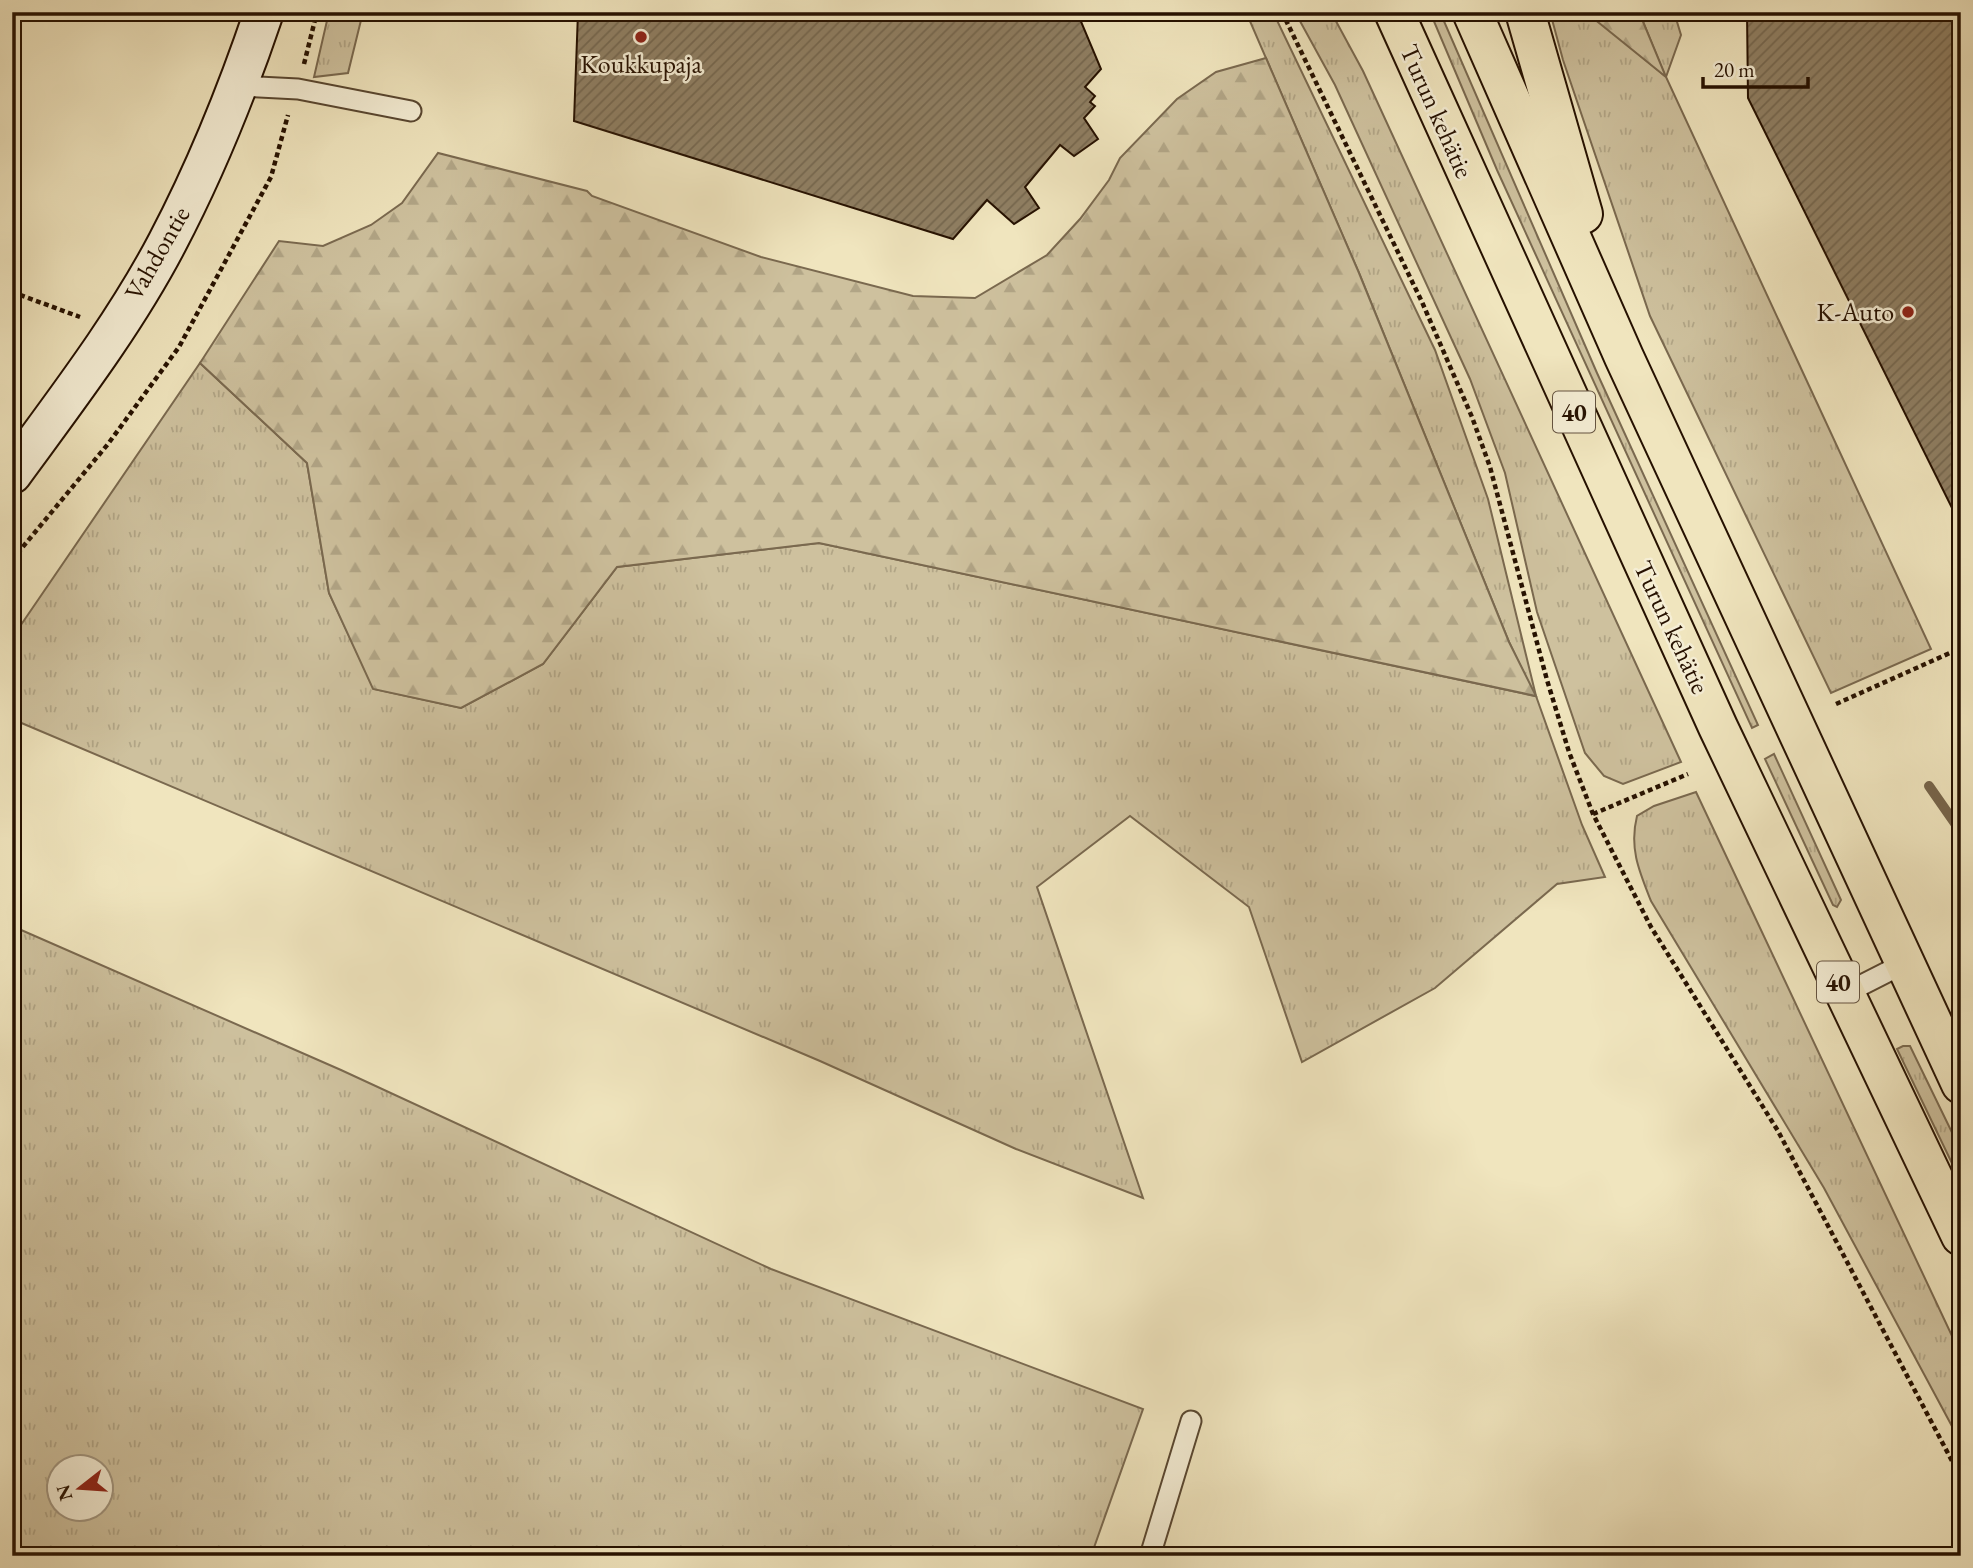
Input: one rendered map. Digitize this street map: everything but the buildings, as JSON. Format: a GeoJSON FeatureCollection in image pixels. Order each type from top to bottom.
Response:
{"type":"FeatureCollection","features":[{"type":"Feature","properties":{"kind":"highway"},"geometry":{"type":"LineString","coordinates":[[1373,12],[1431,98]]}},
{"type":"Feature","properties":{"kind":"highway","name":"Turun kehätie"},"geometry":{"type":"LineString","coordinates":[[1394,12],[1712,714],[1961,1236]]}},
{"type":"Feature","properties":{"kind":"highway","name":"40"},"geometry":{"type":"LineString","coordinates":[[1472,12],[1624,357],[1903,964],[1961,1084]]}},
{"type":"Feature","properties":{"kind":"highway"},"geometry":{"type":"LineString","coordinates":[[1525,12],[1624,357]]}},
{"type":"Feature","properties":{"kind":"street","name":"Vahdontie"},"geometry":{"type":"LineString","coordinates":[[12,474],[113,330],[166,245],[240,86],[264,12]]}},
{"type":"Feature","properties":{"kind":"lane"},"geometry":{"type":"LineString","coordinates":[[240,86],[298,89],[411,111]]}},
{"type":"Feature","properties":{"kind":"lane"},"geometry":{"type":"LineString","coordinates":[[1844,994],[1903,964]]}},
{"type":"Feature","properties":{"kind":"lane"},"geometry":{"type":"LineString","coordinates":[[1150,1556],[1191,1421]]}},
{"type":"Feature","properties":{"kind":"path"},"geometry":{"type":"LineString","coordinates":[[12,560],[108,444],[179,347],[271,177],[298,89],[317,12]]}},
{"type":"Feature","properties":{"kind":"path"},"geometry":{"type":"LineString","coordinates":[[1282,12],[1422,302],[1472,417],[1490,467],[1562,728],[1593,814],[1651,927],[1778,1131],[1961,1478]]}},
{"type":"Feature","properties":{"kind":"path"},"geometry":{"type":"LineString","coordinates":[[12,292],[113,330]]}},
{"type":"Feature","properties":{"kind":"path"},"geometry":{"type":"LineString","coordinates":[[1836,704],[1961,648]]}},
{"type":"Feature","properties":{"kind":"path"},"geometry":{"type":"LineString","coordinates":[[1593,814],[1688,774]]}},
{"type":"Feature","properties":{"kind":"green space"},"geometry":{"type":"Polygon","coordinates":[[[329,12],[363,12],[348,73],[314,77],[329,12]]]}},
{"type":"Feature","properties":{"kind":"green space"},"geometry":{"type":"Polygon","coordinates":[[[1246,12],[1273,12],[1435,350],[1488,499],[1536,696],[1582,825],[1605,877],[1557,884],[1435,988],[1302,1062],[1249,907],[1130,816],[1037,887],[1143,1198],[1016,1149],[820,1061],[12,719],[12,638],[200,363],[307,463],[329,593],[374,689],[461,708],[543,664],[617,567],[819,543],[1535,696],[1509,642],[1359,273],[1246,12]]]}},
{"type":"Feature","properties":{"kind":"green space"},"geometry":{"type":"Polygon","coordinates":[[[1295,12],[1331,12],[1363,71],[1681,762],[1623,784],[1604,776],[1585,753],[1537,612],[1505,473],[1470,379],[1335,85],[1295,12]]]}},
{"type":"Feature","properties":{"kind":"green space"},"geometry":{"type":"Polygon","coordinates":[[[1430,12],[1440,12],[1597,373],[1758,725],[1752,728],[1497,170],[1430,12]]]}},
{"type":"Feature","properties":{"kind":"green space"},"geometry":{"type":"Polygon","coordinates":[[[1550,12],[1588,12],[1665,76],[1639,12],[1674,12],[1681,35],[1666,77],[1931,649],[1831,693],[1650,316],[1563,60],[1550,12]]]}},
{"type":"Feature","properties":{"kind":"green space"},"geometry":{"type":"Polygon","coordinates":[[[1639,12],[1666,77],[1588,14],[1639,12]]]}},
{"type":"Feature","properties":{"kind":"green space"},"geometry":{"type":"Polygon","coordinates":[[[1266,58],[1359,273],[1509,642],[1536,696],[819,543],[617,567],[543,664],[461,708],[373,689],[329,593],[307,463],[200,363],[279,241],[323,246],[371,225],[402,203],[438,153],[587,191],[592,196],[761,257],[913,296],[975,298],[1047,255],[1080,219],[1109,180],[1120,158],[1177,99],[1216,72],[1266,58]]]}},
{"type":"Feature","properties":{"kind":"green space"},"geometry":{"type":"Polygon","coordinates":[[[1774,754],[1841,900],[1837,907],[1833,905],[1765,759],[1774,754]]]}},
{"type":"Feature","properties":{"kind":"green space"},"geometry":{"type":"Polygon","coordinates":[[[1696,792],[1961,1355],[1961,1443],[1824,1188],[1651,901],[1635,849],[1637,816],[1654,806],[1696,792]]]}},
{"type":"Feature","properties":{"kind":"green space"},"geometry":{"type":"Polygon","coordinates":[[[12,926],[341,1070],[771,1269],[1143,1409],[1091,1556],[12,1556],[12,926]]]}},
{"type":"Feature","properties":{"kind":"green space"},"geometry":{"type":"Polygon","coordinates":[[[1910,1046],[1961,1151],[1961,1182],[1897,1049],[1910,1046]]]}},
{"type":"Feature","properties":{"kind":"waterway"},"geometry":{"type":"LineString","coordinates":[[1929,786],[1961,832]]}},
{"type":"Feature","properties":{"kind":"place","name":"Koukkupaja"},"geometry":{"type":"Point","coordinates":[641,37]}},
{"type":"Feature","properties":{"kind":"place","name":"K-Auto"},"geometry":{"type":"Point","coordinates":[1908,312]}}]}
